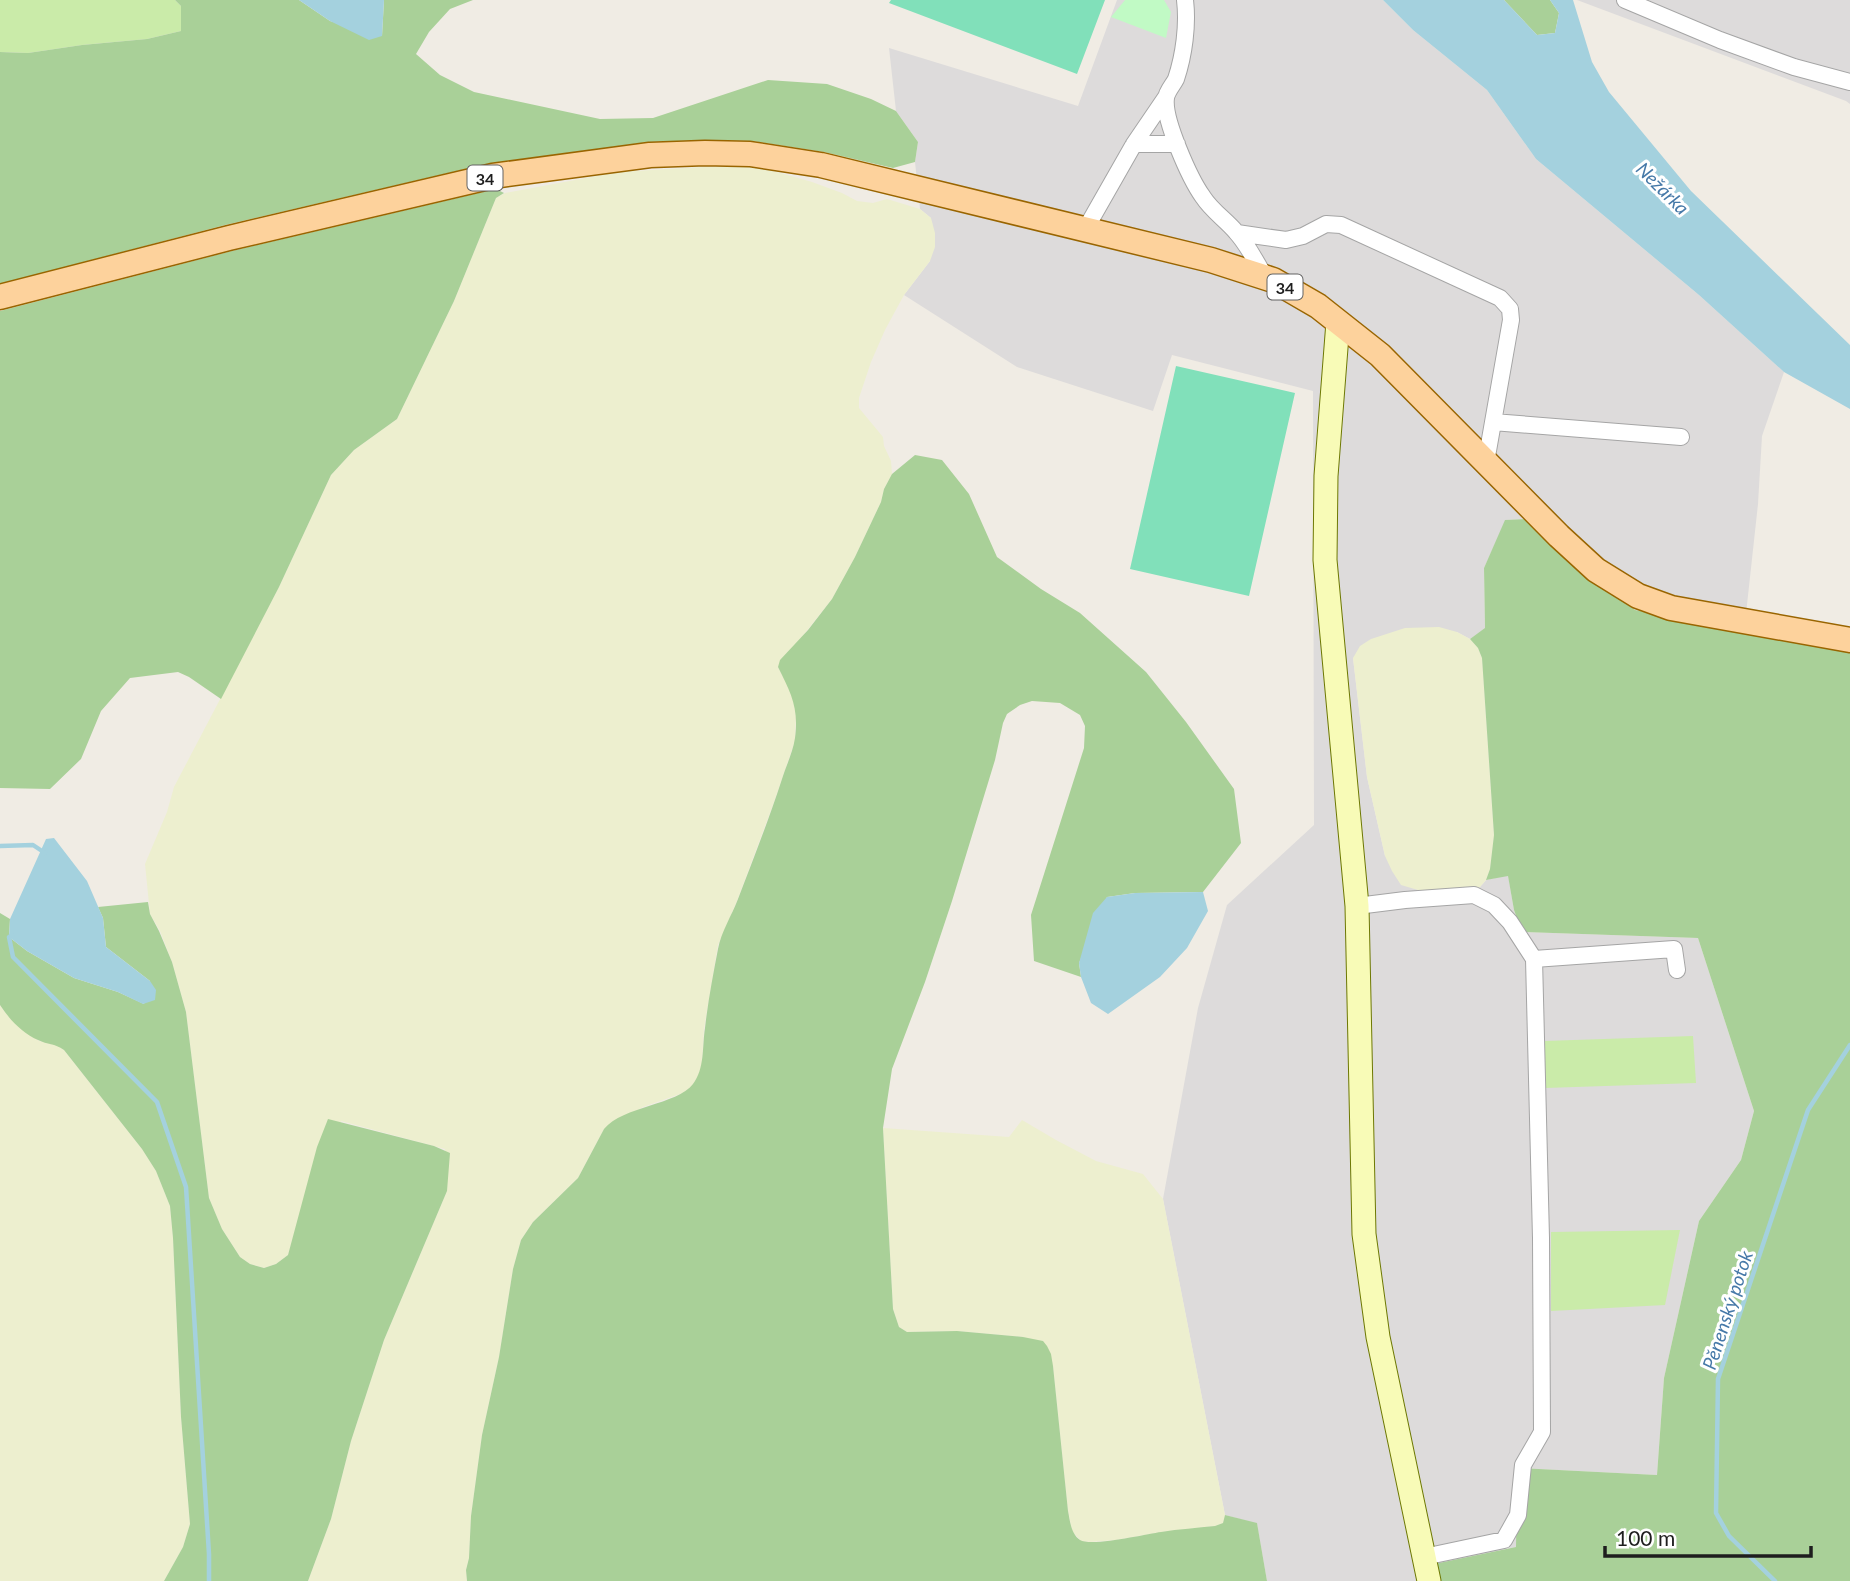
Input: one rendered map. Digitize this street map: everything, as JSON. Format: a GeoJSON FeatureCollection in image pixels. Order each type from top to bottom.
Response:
{"type":"FeatureCollection","features":[{"type":"Feature","properties":{"kind":"main road","name":"34"},"geometry":{"type":"LineString","coordinates":[[0,297],[229,238],[494,176],[650,155],[705,153],[750,154],[821,165],[1210,260],[1265,277],[1318,306],[1380,355],[1596,570],[1638,596],[1671,608],[1850,640]]}},
{"type":"Feature","properties":{"kind":"street"},"geometry":{"type":"LineString","coordinates":[[1085,230],[1133,145],[1176,79],[1186,35],[1185,0]]}},
{"type":"Feature","properties":{"kind":"street"},"geometry":{"type":"LineString","coordinates":[[1625,0],[1720,40],[1794,67],[1850,82]]}},
{"type":"Feature","properties":{"kind":"street"},"geometry":{"type":"LineString","coordinates":[[1166,97],[1177,144],[1191,178],[1204,199],[1237,233],[1265,277]]}},
{"type":"Feature","properties":{"kind":"street"},"geometry":{"type":"LineString","coordinates":[[1133,145],[1177,144]]}},
{"type":"Feature","properties":{"kind":"street"},"geometry":{"type":"LineString","coordinates":[[1237,233],[1286,240],[1303,236],[1326,224],[1341,225],[1500,298],[1510,309],[1511,320],[1486,462]]}},
{"type":"Feature","properties":{"kind":"street"},"geometry":{"type":"LineString","coordinates":[[1338,321],[1326,476],[1325,560],[1357,906],[1364,1234],[1378,1337],[1429,1581]]}},
{"type":"Feature","properties":{"kind":"street"},"geometry":{"type":"LineString","coordinates":[[1493,422],[1681,437]]}},
{"type":"Feature","properties":{"kind":"street"},"geometry":{"type":"LineString","coordinates":[[1357,906],[1474,895],[1494,905],[1510,922],[1534,959],[1541,1238],[1542,1432],[1523,1465],[1518,1516],[1504,1540],[1424,1558]]}},
{"type":"Feature","properties":{"kind":"street"},"geometry":{"type":"LineString","coordinates":[[1534,959],[1674,949],[1676,970]]}},
{"type":"Feature","properties":{"kind":"shaded area"},"geometry":{"type":"Polygon","coordinates":[[[1117,0],[1383,0],[1413,30],[1487,90],[1536,159],[1699,295],[1784,372],[1762,436],[1758,504],[1744,632],[1635,610],[1597,584],[1528,519],[1506,520],[1484,568],[1485,629],[1470,639],[1457,632],[1353,658],[1367,777],[1385,856],[1480,887],[1486,880],[1508,875],[1514,910],[1522,932],[1698,938],[1754,1111],[1741,1160],[1699,1221],[1664,1378],[1657,1475],[1517,1468],[1516,1547],[1434,1564],[1438,1581],[1267,1581],[1257,1524],[1225,1515],[1163,1199],[1198,1008],[1227,905],[1314,825],[1313,391],[1172,355],[1153,411],[1017,367],[904,295],[930,261],[931,218],[920,209],[915,162],[918,142],[896,111],[889,48],[1078,106],[1117,0]]]}},
{"type":"Feature","properties":{"kind":"shaded area"},"geometry":{"type":"Polygon","coordinates":[[[1577,0],[1850,0],[1850,104],[1846,101],[1577,0]]]}},
{"type":"Feature","properties":{"kind":"green space"},"geometry":{"type":"Polygon","coordinates":[[[0,0],[175,0],[181,6],[181,31],[147,39],[28,53],[0,52],[0,0]]]}},
{"type":"Feature","properties":{"kind":"green space"},"geometry":{"type":"Polygon","coordinates":[[[175,0],[299,0],[330,21],[382,36],[384,0],[473,0],[450,9],[429,32],[416,54],[440,75],[474,92],[600,119],[653,118],[768,80],[827,84],[896,111],[918,142],[915,162],[893,168],[824,152],[752,141],[705,140],[649,142],[491,163],[225,225],[0,284],[0,52],[28,53],[147,39],[181,31],[181,6],[175,0]]]}},
{"type":"Feature","properties":{"kind":"green space"},"geometry":{"type":"Polygon","coordinates":[[[891,0],[1105,0],[1077,74],[889,3],[891,0]]]}},
{"type":"Feature","properties":{"kind":"green space"},"geometry":{"type":"Polygon","coordinates":[[[1125,0],[1164,0],[1171,12],[1166,38],[1111,17],[1125,0]]]}},
{"type":"Feature","properties":{"kind":"green space"},"geometry":{"type":"Polygon","coordinates":[[[1504,0],[1550,0],[1559,13],[1555,33],[1537,35],[1504,0]]]}},
{"type":"Feature","properties":{"kind":"green space"},"geometry":{"type":"Polygon","coordinates":[[[759,167],[812,182],[857,201],[873,203],[887,199],[920,209],[931,218],[935,247],[930,261],[904,295],[885,330],[859,398],[859,408],[883,437],[891,461],[892,474],[855,557],[832,599],[778,667],[793,696],[796,716],[795,741],[737,901],[718,945],[698,1078],[683,1093],[643,1107],[604,1129],[578,1178],[533,1222],[521,1240],[513,1269],[499,1357],[482,1435],[471,1516],[467,1581],[308,1581],[331,1519],[351,1441],[384,1340],[447,1191],[445,1149],[341,1121],[301,1211],[288,1255],[276,1264],[264,1268],[250,1264],[240,1257],[222,1229],[209,1198],[186,1012],[172,962],[150,914],[145,864],[167,812],[174,787],[279,587],[331,475],[354,450],[397,419],[454,301],[496,198],[505,193],[618,172],[759,167]]]}},
{"type":"Feature","properties":{"kind":"green space"},"geometry":{"type":"Polygon","coordinates":[[[496,189],[504,193],[496,198],[454,301],[397,419],[354,450],[331,475],[279,587],[221,699],[178,672],[130,678],[101,711],[81,759],[50,789],[0,788],[0,311],[232,251],[496,189]]]}},
{"type":"Feature","properties":{"kind":"green space"},"geometry":{"type":"Polygon","coordinates":[[[1176,366],[1295,393],[1249,596],[1130,569],[1176,366]]]}},
{"type":"Feature","properties":{"kind":"green space"},"geometry":{"type":"Polygon","coordinates":[[[915,455],[942,460],[969,494],[997,557],[1080,613],[1146,672],[1234,789],[1241,843],[1203,892],[1135,893],[1107,897],[1079,963],[1081,977],[1034,961],[1031,915],[1084,748],[1085,726],[1080,715],[1060,703],[1032,701],[1007,714],[952,901],[892,1069],[883,1128],[893,1309],[899,1327],[907,1332],[957,1331],[1043,1341],[1051,1354],[1053,1366],[1069,1519],[1080,1540],[1107,1541],[1215,1526],[1223,1523],[1225,1515],[1257,1523],[1267,1581],[467,1581],[471,1516],[482,1435],[499,1357],[513,1269],[521,1240],[533,1222],[578,1178],[604,1129],[624,1115],[675,1097],[697,1078],[719,943],[761,839],[794,743],[795,709],[778,667],[780,660],[832,599],[855,557],[892,474],[915,455]]]}},
{"type":"Feature","properties":{"kind":"green space"},"geometry":{"type":"Polygon","coordinates":[[[1528,519],[1597,583],[1635,610],[1850,651],[1850,1581],[1438,1581],[1434,1564],[1516,1547],[1517,1468],[1657,1475],[1664,1378],[1699,1221],[1741,1160],[1754,1111],[1698,938],[1522,932],[1514,910],[1508,876],[1486,880],[1494,835],[1482,658],[1470,639],[1485,628],[1484,568],[1505,520],[1528,519]]]}},
{"type":"Feature","properties":{"kind":"green space"},"geometry":{"type":"Polygon","coordinates":[[[1439,627],[1470,639],[1482,658],[1494,836],[1486,880],[1480,887],[1467,891],[1418,890],[1401,885],[1392,871],[1385,856],[1367,777],[1353,658],[1360,646],[1371,639],[1405,628],[1439,627]]]}},
{"type":"Feature","properties":{"kind":"green space"},"geometry":{"type":"Polygon","coordinates":[[[148,902],[150,914],[172,962],[186,1012],[209,1198],[222,1229],[240,1257],[250,1264],[264,1268],[276,1264],[288,1255],[317,1147],[328,1119],[434,1146],[450,1153],[447,1191],[384,1340],[351,1441],[331,1519],[308,1581],[164,1581],[183,1547],[190,1524],[181,1417],[170,1206],[156,1171],[142,1149],[64,1050],[27,1034],[0,1005],[0,913],[10,919],[9,937],[27,951],[74,978],[118,992],[144,1004],[150,981],[106,947],[103,918],[98,907],[148,902]]]}},
{"type":"Feature","properties":{"kind":"green space"},"geometry":{"type":"Polygon","coordinates":[[[0,1005],[39,1041],[55,1044],[64,1050],[142,1149],[156,1171],[170,1206],[181,1417],[190,1524],[183,1547],[164,1581],[0,1581],[0,1005]]]}},
{"type":"Feature","properties":{"kind":"green space"},"geometry":{"type":"Polygon","coordinates":[[[1693,1036],[1696,1083],[1545,1088],[1544,1041],[1693,1036]]]}},
{"type":"Feature","properties":{"kind":"green space"},"geometry":{"type":"Polygon","coordinates":[[[1022,1120],[1096,1161],[1143,1174],[1163,1199],[1225,1515],[1223,1523],[1116,1540],[1081,1541],[1072,1531],[1068,1511],[1053,1366],[1023,1337],[957,1331],[907,1332],[899,1327],[893,1309],[883,1128],[1009,1137],[1022,1120]]]}},
{"type":"Feature","properties":{"kind":"green space"},"geometry":{"type":"Polygon","coordinates":[[[1680,1230],[1665,1305],[1551,1311],[1551,1232],[1680,1230]]]}},
{"type":"Feature","properties":{"kind":"water"},"geometry":{"type":"Polygon","coordinates":[[[299,0],[384,0],[382,36],[369,40],[330,21],[299,0]]]}},
{"type":"Feature","properties":{"kind":"water","name":"Nežárka"},"geometry":{"type":"Polygon","coordinates":[[[1383,0],[1504,0],[1537,35],[1555,33],[1559,13],[1550,0],[1573,0],[1592,62],[1609,92],[1691,191],[1850,345],[1850,409],[1784,372],[1699,295],[1536,159],[1487,90],[1413,30],[1383,0]]]}},
{"type":"Feature","properties":{"kind":"water"},"geometry":{"type":"Polygon","coordinates":[[[54,838],[87,881],[103,918],[106,947],[150,981],[156,990],[155,1000],[143,1004],[118,992],[74,978],[27,951],[9,937],[10,919],[46,839],[54,838]]]}},
{"type":"Feature","properties":{"kind":"water"},"geometry":{"type":"Polygon","coordinates":[[[1203,892],[1208,911],[1187,948],[1160,977],[1108,1014],[1091,1003],[1081,977],[1079,963],[1093,913],[1107,897],[1135,893],[1203,892]]]}},
{"type":"Feature","properties":{"kind":"waterway"},"geometry":{"type":"LineString","coordinates":[[0,846],[33,845],[45,853]]}},
{"type":"Feature","properties":{"kind":"waterway"},"geometry":{"type":"LineString","coordinates":[[12,935],[9,937],[13,957],[157,1102],[186,1187],[209,1581]]}},
{"type":"Feature","properties":{"kind":"waterway","name":"Pěnenský potok"},"geometry":{"type":"LineString","coordinates":[[1775,1581],[1729,1536],[1716,1513],[1718,1379],[1808,1110],[1850,1045]]}}]}
